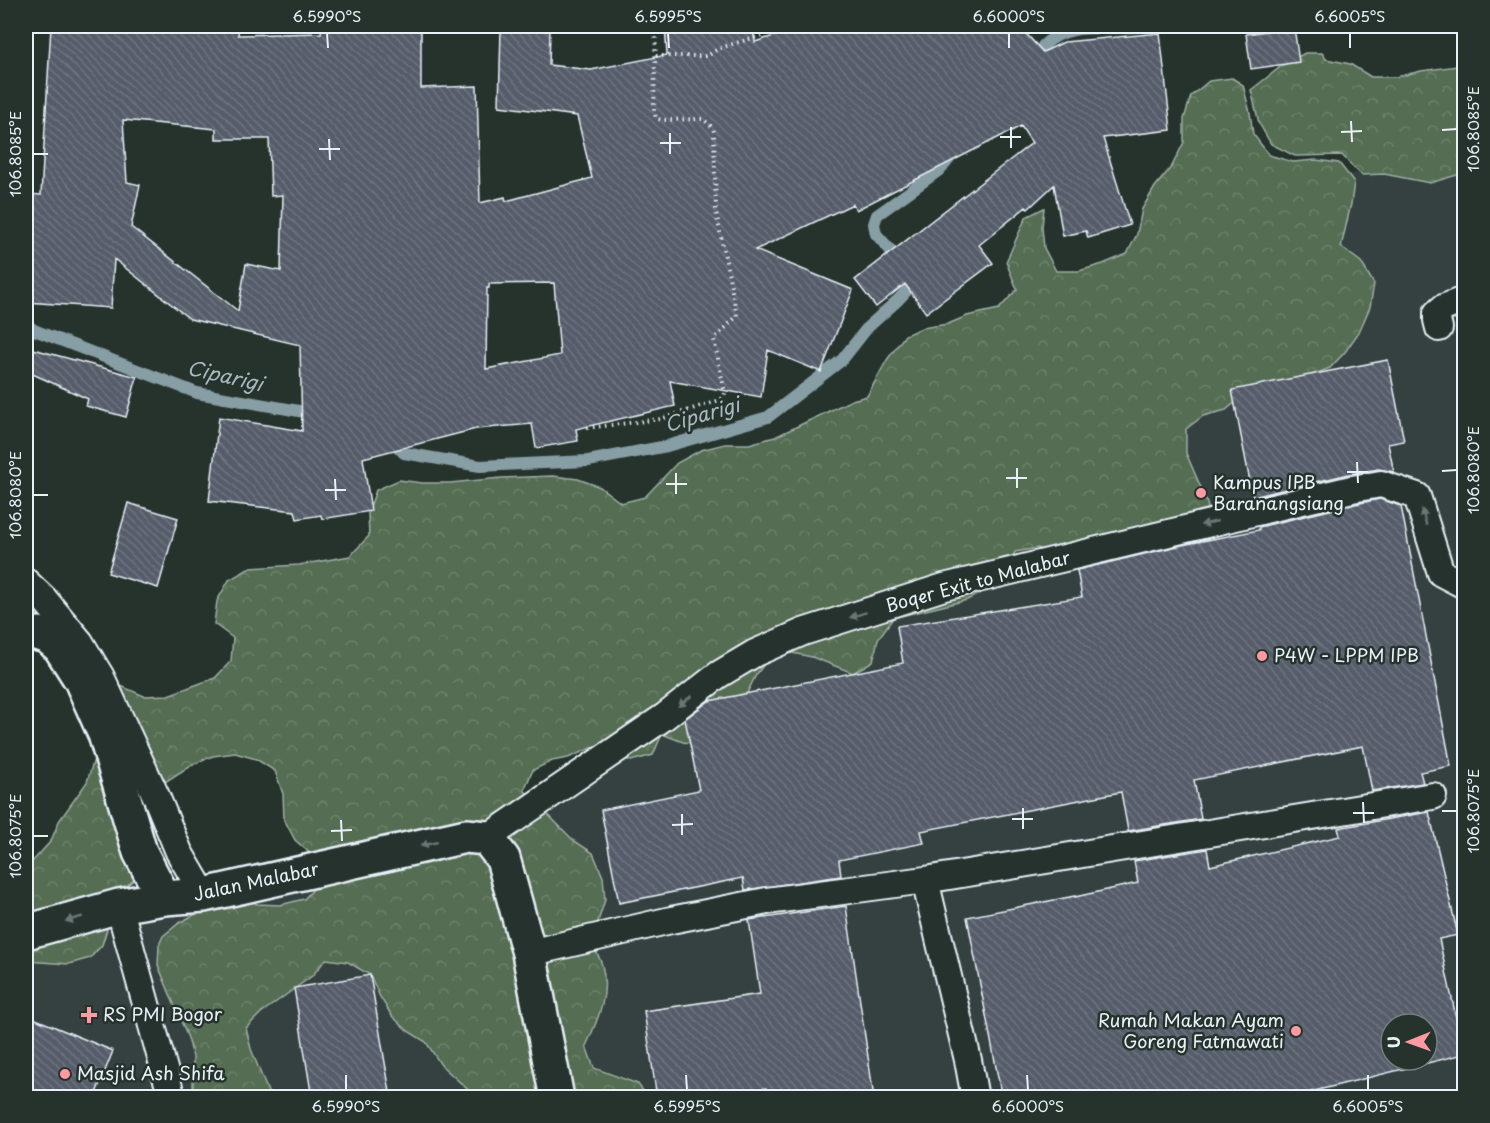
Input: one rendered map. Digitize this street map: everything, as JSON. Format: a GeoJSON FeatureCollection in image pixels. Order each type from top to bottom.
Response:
{"type":"FeatureCollection","features":[{"type":"Feature","properties":{"kind":"street"},"geometry":{"type":"LineString","coordinates":[[39,634],[47,636],[60,647],[81,680],[105,734],[140,852],[164,898]]}},
{"type":"Feature","properties":{"kind":"street","name":"Jalan Malabar"},"geometry":{"type":"LineString","coordinates":[[26,932],[119,906],[164,898],[204,895],[466,836],[487,838]]}},
{"type":"Feature","properties":{"kind":"street"},"geometry":{"type":"LineString","coordinates":[[487,838],[503,859],[529,953],[557,1098]]}},
{"type":"Feature","properties":{"kind":"lane"},"geometry":{"type":"LineString","coordinates":[[1439,328],[1437,312],[1464,300]]}},
{"type":"Feature","properties":{"kind":"lane","name":"Boqer Exit to Malabar"},"geometry":{"type":"LineString","coordinates":[[487,838],[664,717],[718,675],[755,653],[804,632],[944,587],[1381,484],[1417,496],[1441,573],[1464,585]]}},
{"type":"Feature","properties":{"kind":"lane"},"geometry":{"type":"LineString","coordinates":[[26,582],[44,599],[80,642],[101,677],[179,852],[204,895]]}},
{"type":"Feature","properties":{"kind":"lane"},"geometry":{"type":"LineString","coordinates":[[529,953],[767,901],[925,880],[1433,796]]}},
{"type":"Feature","properties":{"kind":"lane"},"geometry":{"type":"LineString","coordinates":[[925,880],[975,1098]]}},
{"type":"Feature","properties":{"kind":"lane"},"geometry":{"type":"LineString","coordinates":[[119,906],[172,1098]]}},
{"type":"Feature","properties":{"kind":"path"},"geometry":{"type":"LineString","coordinates":[[586,428],[661,419],[720,400],[725,393],[714,341],[715,336],[737,316],[716,212],[714,132],[713,128],[703,119],[661,120],[656,118],[654,111],[656,26]]}},
{"type":"Feature","properties":{"kind":"path"},"geometry":{"type":"LineString","coordinates":[[656,56],[711,55],[718,49],[764,35],[780,26]]}},
{"type":"Feature","properties":{"kind":"shaded area","name":"Kampus IPB Baranangsiang"},"geometry":{"type":"Polygon","coordinates":[[[1464,161],[1464,1097],[578,1097],[526,812],[1350,174],[1464,161]]]}},
{"type":"Feature","properties":{"kind":"shaded area"},"geometry":{"type":"Polygon","coordinates":[[[466,836],[553,1097],[26,1098],[26,932],[466,836]]]}},
{"type":"Feature","properties":{"kind":"green space"},"geometry":{"type":"Polygon","coordinates":[[[1305,53],[1322,53],[1326,59],[1350,64],[1371,77],[1396,77],[1464,65],[1464,173],[1430,183],[1384,174],[1362,175],[1342,155],[1295,156],[1271,144],[1259,123],[1251,90],[1283,65],[1305,53]]]}},
{"type":"Feature","properties":{"kind":"green space"},"geometry":{"type":"Polygon","coordinates":[[[1232,78],[1243,85],[1253,134],[1269,155],[1293,162],[1316,160],[1339,163],[1354,182],[1341,247],[1361,262],[1374,284],[1370,307],[1359,332],[1330,368],[1286,385],[1243,396],[1226,410],[1203,416],[1186,429],[1186,453],[1205,497],[1211,518],[1202,564],[1142,592],[1059,559],[1038,548],[1015,552],[1006,571],[989,589],[967,600],[893,618],[878,639],[873,661],[853,673],[812,657],[792,653],[771,655],[756,675],[746,695],[704,745],[683,742],[662,734],[653,755],[631,761],[610,753],[589,749],[533,770],[524,790],[573,840],[593,853],[603,877],[605,900],[591,943],[602,965],[604,997],[586,1046],[594,1068],[638,1084],[647,1097],[476,1097],[441,1065],[426,1042],[408,1031],[392,1016],[370,975],[348,962],[326,959],[312,976],[261,1013],[246,1028],[251,1049],[270,1097],[195,1097],[193,1057],[188,1038],[158,965],[159,945],[163,936],[213,900],[237,893],[257,904],[280,905],[304,899],[322,880],[313,856],[295,840],[284,819],[283,794],[275,771],[256,759],[235,753],[213,756],[193,764],[157,787],[143,803],[149,848],[144,871],[108,902],[109,923],[102,945],[90,958],[69,964],[26,961],[26,866],[51,841],[59,821],[87,782],[95,756],[99,688],[121,686],[144,696],[168,695],[215,678],[231,661],[233,638],[214,624],[217,601],[229,580],[250,568],[299,565],[350,556],[369,536],[368,513],[376,490],[399,480],[450,483],[553,476],[578,479],[600,487],[621,503],[645,497],[677,463],[701,450],[725,444],[749,444],[775,437],[852,400],[867,396],[887,360],[905,335],[922,328],[948,324],[967,316],[999,309],[1017,289],[1006,262],[1026,217],[1044,208],[1042,227],[1044,248],[1056,271],[1079,271],[1127,254],[1137,234],[1142,209],[1155,187],[1172,166],[1184,142],[1184,119],[1191,96],[1209,81],[1232,78]]]}},
{"type":"Feature","properties":{"kind":"building"},"geometry":{"type":"Polygon","coordinates":[[[51,26],[239,26],[238,35],[321,33],[322,26],[421,26],[421,88],[477,86],[480,203],[505,197],[506,201],[592,178],[577,116],[499,106],[501,29],[503,26],[549,26],[549,65],[591,70],[667,55],[665,26],[752,26],[755,42],[805,26],[1019,26],[1043,52],[1064,42],[1160,33],[1171,130],[1103,138],[1130,225],[1088,238],[1086,231],[1063,236],[1054,185],[1028,209],[1026,207],[979,245],[993,263],[926,313],[905,284],[876,307],[855,280],[1032,143],[1021,126],[856,210],[853,204],[755,250],[853,290],[821,372],[768,350],[761,397],[670,381],[675,406],[576,429],[578,441],[536,448],[532,424],[476,429],[363,458],[371,511],[322,519],[321,515],[297,519],[295,511],[209,501],[219,417],[302,431],[300,345],[190,319],[114,259],[111,308],[26,302],[26,194],[41,195],[51,26]],[[123,120],[127,182],[140,185],[131,227],[238,311],[246,264],[281,271],[283,195],[271,196],[269,139],[216,139],[216,129],[123,120]],[[554,283],[489,284],[487,288],[486,369],[560,355],[554,283]]]}},
{"type":"Feature","properties":{"kind":"building"},"geometry":{"type":"Polygon","coordinates":[[[1294,27],[1299,62],[1251,69],[1246,34],[1294,27]]]}},
{"type":"Feature","properties":{"kind":"building"},"geometry":{"type":"Polygon","coordinates":[[[26,347],[137,377],[126,417],[86,406],[88,399],[26,371],[26,347]]]}},
{"type":"Feature","properties":{"kind":"building"},"geometry":{"type":"Polygon","coordinates":[[[1388,360],[1404,441],[1388,444],[1394,472],[1379,469],[1349,474],[1253,497],[1232,390],[1388,360]]]}},
{"type":"Feature","properties":{"kind":"building"},"geometry":{"type":"Polygon","coordinates":[[[1380,499],[1401,506],[1451,766],[1420,772],[1423,783],[1372,791],[1363,746],[1194,780],[1201,819],[1128,831],[1121,792],[921,831],[924,843],[839,860],[841,876],[745,890],[743,878],[619,903],[601,810],[699,790],[685,719],[709,701],[903,663],[897,626],[1082,597],[1077,570],[1182,545],[1259,530],[1259,527],[1380,499]]]}},
{"type":"Feature","properties":{"kind":"building"},"geometry":{"type":"Polygon","coordinates":[[[128,503],[178,518],[158,588],[108,573],[128,503]]]}},
{"type":"Feature","properties":{"kind":"building"},"geometry":{"type":"Polygon","coordinates":[[[1429,812],[1458,935],[1439,939],[1464,1054],[1439,1060],[1439,1012],[1379,1012],[1379,1072],[1391,1072],[1286,1098],[1002,1098],[967,917],[1138,883],[1134,861],[1207,849],[1210,866],[1340,836],[1338,828],[1429,812]]]}},
{"type":"Feature","properties":{"kind":"building"},"geometry":{"type":"Polygon","coordinates":[[[846,906],[874,1098],[767,1098],[766,1088],[700,1098],[657,1098],[644,1011],[760,994],[749,920],[846,906]]]}},
{"type":"Feature","properties":{"kind":"building"},"geometry":{"type":"Polygon","coordinates":[[[370,975],[390,1092],[356,1098],[312,1098],[294,988],[370,975]]]}},
{"type":"Feature","properties":{"kind":"building","name":"Masjid Ash Shifa"},"geometry":{"type":"Polygon","coordinates":[[[26,1015],[113,1051],[94,1098],[26,1098],[26,1015]]]}},
{"type":"Feature","properties":{"kind":"waterway","name":"Ciparigi"},"geometry":{"type":"LineString","coordinates":[[1045,67],[1043,46],[1050,39],[1067,32],[1086,28],[1157,26]]}},
{"type":"Feature","properties":{"kind":"waterway","name":"Ciparigi"},"geometry":{"type":"LineString","coordinates":[[902,263],[876,234],[874,224],[877,215],[941,169],[953,154]]}},
{"type":"Feature","properties":{"kind":"waterway","name":"Ciparigi"},"geometry":{"type":"LineString","coordinates":[[389,438],[404,453],[480,466],[588,461],[667,446],[768,417],[842,360],[868,327],[913,284],[913,276]]}},
{"type":"Feature","properties":{"kind":"waterway","name":"Ciparigi"},"geometry":{"type":"LineString","coordinates":[[26,324],[34,330],[197,393],[316,414]]}},
{"type":"Feature","properties":{"kind":"place","name":"Kampus IPB Baranangsiang"},"geometry":{"type":"Point","coordinates":[1201,493]}},
{"type":"Feature","properties":{"kind":"place","name":"P4W - LPPM IPB"},"geometry":{"type":"Point","coordinates":[1262,656]}},
{"type":"Feature","properties":{"kind":"place","name":"RS PMI Bogor"},"geometry":{"type":"Point","coordinates":[89,1015]}},
{"type":"Feature","properties":{"kind":"place","name":"Rumah Makan Ayam Goreng Fatmawati"},"geometry":{"type":"Point","coordinates":[1296,1031]}},
{"type":"Feature","properties":{"kind":"place","name":"Masjid Ash Shifa"},"geometry":{"type":"Point","coordinates":[65,1074]}}]}
